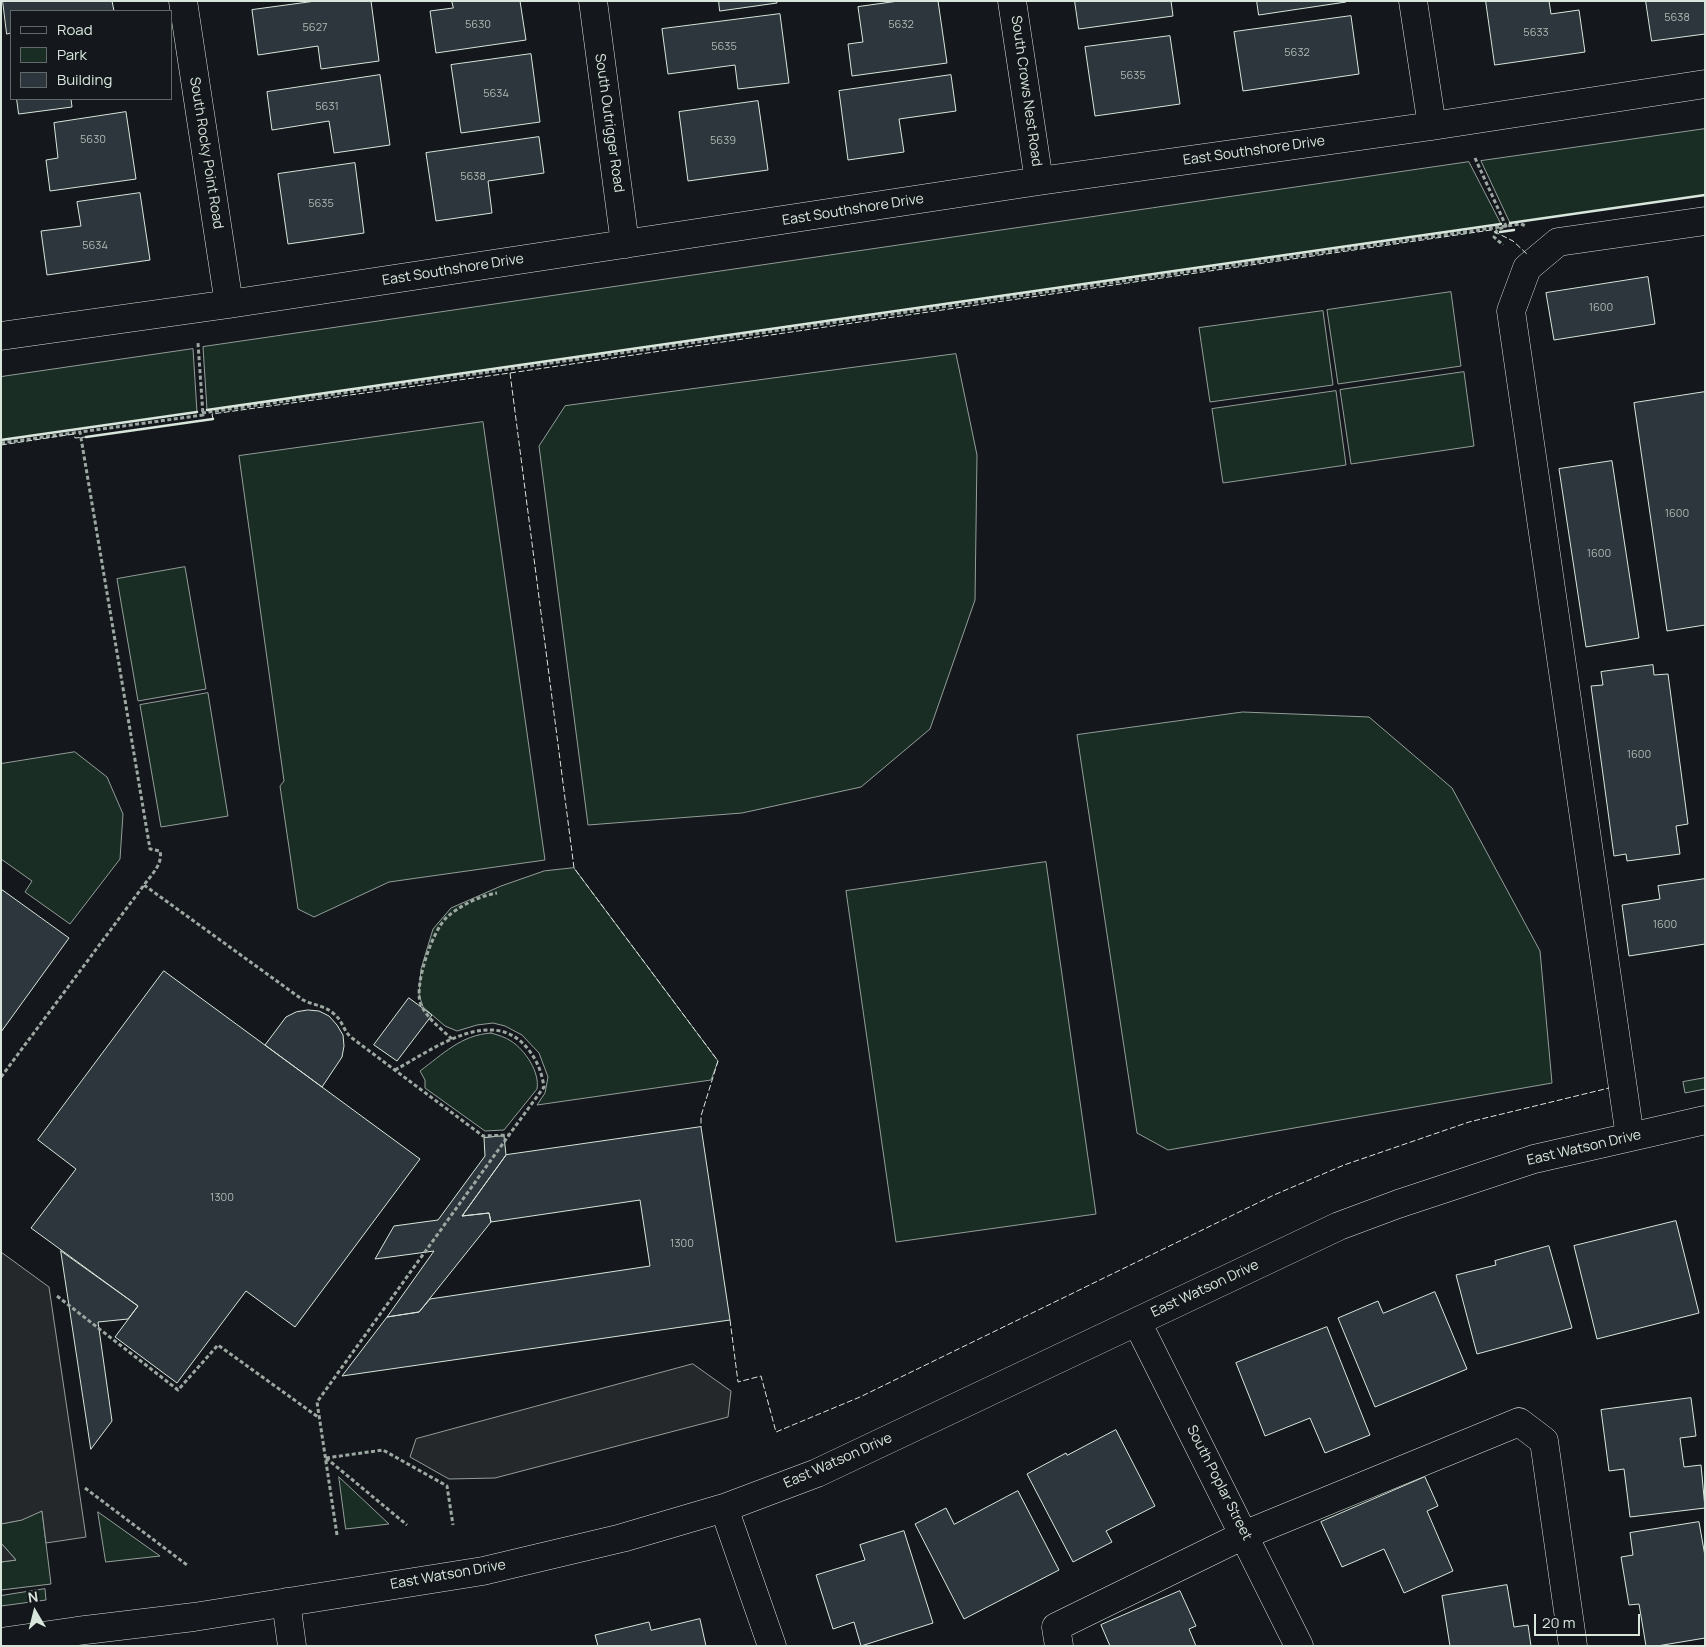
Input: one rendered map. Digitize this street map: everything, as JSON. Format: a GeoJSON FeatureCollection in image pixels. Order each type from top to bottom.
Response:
{"type":"FeatureCollection","features":[{"type":"Feature","properties":{"kind":"street","name":"South Rocky Point Road"},"geometry":{"type":"LineString","coordinates":[[182,1],[229,304]]}},
{"type":"Feature","properties":{"kind":"street","name":"South Outrigger Road"},"geometry":{"type":"LineString","coordinates":[[593,1],[626,244]]}},
{"type":"Feature","properties":{"kind":"street","name":"South Crows Nest Road"},"geometry":{"type":"LineString","coordinates":[[1012,1],[1039,182]]}},
{"type":"Feature","properties":{"kind":"street"},"geometry":{"type":"LineString","coordinates":[[1413,1],[1432,126]]}},
{"type":"Feature","properties":{"kind":"street","name":"East Southshore Drive"},"geometry":{"type":"LineString","coordinates":[[1,336],[229,304],[1705,84]]}},
{"type":"Feature","properties":{"kind":"street"},"geometry":{"type":"LineString","coordinates":[[1630,1137],[1511,311],[1527,268],[1558,242],[1705,221]]}},
{"type":"Feature","properties":{"kind":"street","name":"East Watson Drive"},"geometry":{"type":"LineString","coordinates":[[1,1642],[194,1617],[483,1571],[622,1538],[724,1508],[817,1473],[1339,1226],[1398,1204],[1534,1159],[1705,1120]]}},
{"type":"Feature","properties":{"kind":"street","name":"South Poplar Street"},"geometry":{"type":"LineString","coordinates":[[1138,1322],[1299,1646]]}},
{"type":"Feature","properties":{"kind":"street"},"geometry":{"type":"LineString","coordinates":[[1058,1646],[1056,1627],[1244,1534],[1519,1422],[1544,1441],[1573,1646]]}},
{"type":"Feature","properties":{"kind":"street"},"geometry":{"type":"LineString","coordinates":[[724,1508],[772,1646]]}},
{"type":"Feature","properties":{"kind":"street"},"geometry":{"type":"LineString","coordinates":[[286,1602],[292,1646]]}},
{"type":"Feature","properties":{"kind":"path"},"geometry":{"type":"LineString","coordinates":[[1475,158],[1506,226]]}},
{"type":"Feature","properties":{"kind":"path"},"geometry":{"type":"LineString","coordinates":[[1506,226],[1497,230],[1494,237],[1527,268]]}},
{"type":"Feature","properties":{"kind":"path"},"geometry":{"type":"LineString","coordinates":[[1,443],[1506,226]]}},
{"type":"Feature","properties":{"kind":"path"},"geometry":{"type":"LineString","coordinates":[[198,343],[202,413]]}},
{"type":"Feature","properties":{"kind":"path"},"geometry":{"type":"LineString","coordinates":[[1,1076],[144,885],[162,858],[160,851],[150,849],[80,432]]}},
{"type":"Feature","properties":{"kind":"path"},"geometry":{"type":"LineString","coordinates":[[144,885],[303,1000],[326,1008],[341,1021],[346,1033],[483,1136],[509,1135]]}},
{"type":"Feature","properties":{"kind":"path"},"geometry":{"type":"LineString","coordinates":[[452,1039],[431,1020],[421,1004],[420,987],[426,961],[438,930],[445,919],[458,909],[497,893]]}},
{"type":"Feature","properties":{"kind":"path"},"geometry":{"type":"LineString","coordinates":[[337,1535],[317,1402],[544,1087],[538,1064],[523,1042],[501,1031],[482,1029],[461,1034],[395,1070]]}},
{"type":"Feature","properties":{"kind":"path"},"geometry":{"type":"LineString","coordinates":[[57,1296],[178,1390],[218,1345],[319,1417]]}},
{"type":"Feature","properties":{"kind":"path"},"geometry":{"type":"LineString","coordinates":[[326,1458],[383,1450],[447,1486],[453,1525]]}},
{"type":"Feature","properties":{"kind":"path"},"geometry":{"type":"LineString","coordinates":[[326,1458],[407,1525]]}},
{"type":"Feature","properties":{"kind":"path"},"geometry":{"type":"LineString","coordinates":[[85,1488],[186,1565]]}},
{"type":"Feature","properties":{"kind":"green space"},"geometry":{"type":"Polygon","coordinates":[[[1705,129],[1705,195],[1510,223],[1481,161],[1705,129]]]}},
{"type":"Feature","properties":{"kind":"green space"},"geometry":{"type":"Polygon","coordinates":[[[1469,162],[1501,224],[207,410],[203,347],[1469,162]]]}},
{"type":"Feature","properties":{"kind":"green space"},"geometry":{"type":"Polygon","coordinates":[[[1451,292],[1461,366],[1338,384],[1327,310],[1451,292]]]}},
{"type":"Feature","properties":{"kind":"green space"},"geometry":{"type":"Polygon","coordinates":[[[1323,311],[1333,385],[1210,402],[1199,328],[1323,311]]]}},
{"type":"Feature","properties":{"kind":"green space"},"geometry":{"type":"Polygon","coordinates":[[[193,349],[197,412],[1,440],[1,377],[193,349]]]}},
{"type":"Feature","properties":{"kind":"green space"},"geometry":{"type":"Polygon","coordinates":[[[956,354],[977,455],[975,600],[930,729],[861,787],[742,813],[588,825],[539,446],[565,406],[956,354]]]}},
{"type":"Feature","properties":{"kind":"green space"},"geometry":{"type":"Polygon","coordinates":[[[1464,372],[1474,446],[1351,464],[1340,390],[1464,372]]]}},
{"type":"Feature","properties":{"kind":"green space"},"geometry":{"type":"Polygon","coordinates":[[[1336,391],[1346,465],[1223,483],[1212,409],[1336,391]]]}},
{"type":"Feature","properties":{"kind":"green space"},"geometry":{"type":"Polygon","coordinates":[[[483,422],[545,860],[389,882],[314,917],[298,909],[280,786],[284,781],[239,456],[483,422]]]}},
{"type":"Feature","properties":{"kind":"green space"},"geometry":{"type":"Polygon","coordinates":[[[185,567],[206,689],[138,701],[117,579],[185,567]]]}},
{"type":"Feature","properties":{"kind":"green space"},"geometry":{"type":"Polygon","coordinates":[[[208,693],[228,816],[161,827],[140,705],[208,693]]]}},
{"type":"Feature","properties":{"kind":"green space"},"geometry":{"type":"Polygon","coordinates":[[[1243,712],[1369,717],[1452,788],[1540,951],[1552,1083],[1168,1150],[1137,1133],[1077,735],[1243,712]]]}},
{"type":"Feature","properties":{"kind":"green space"},"geometry":{"type":"Polygon","coordinates":[[[75,752],[107,777],[123,814],[120,859],[70,924],[25,892],[32,881],[1,859],[1,764],[75,752]]]}},
{"type":"Feature","properties":{"kind":"green space"},"geometry":{"type":"Polygon","coordinates":[[[1046,862],[1096,1214],[896,1242],[846,891],[1046,862]]]}},
{"type":"Feature","properties":{"kind":"green space"},"geometry":{"type":"Polygon","coordinates":[[[574,868],[718,1061],[711,1080],[537,1105],[545,1093],[548,1077],[539,1053],[522,1035],[505,1026],[493,1023],[477,1025],[457,1031],[445,1026],[423,1007],[419,994],[421,969],[433,929],[451,908],[501,886],[544,871],[574,868]]]}},
{"type":"Feature","properties":{"kind":"green space"},"geometry":{"type":"Polygon","coordinates":[[[491,1033],[511,1041],[526,1056],[534,1069],[537,1089],[504,1130],[485,1131],[425,1088],[425,1080],[420,1071],[461,1041],[470,1037],[491,1033]]]}},
{"type":"Feature","properties":{"kind":"green space"},"geometry":{"type":"Polygon","coordinates":[[[1705,1078],[1705,1089],[1685,1093],[1683,1082],[1705,1078]]]}},
{"type":"Feature","properties":{"kind":"green space"},"geometry":{"type":"Polygon","coordinates":[[[339,1477],[389,1524],[346,1529],[339,1477]]]}},
{"type":"Feature","properties":{"kind":"green space"},"geometry":{"type":"Polygon","coordinates":[[[42,1511],[51,1584],[1,1590],[1,1562],[16,1560],[1,1543],[1,1524],[21,1520],[42,1511]]]}},
{"type":"Feature","properties":{"kind":"green space"},"geometry":{"type":"Polygon","coordinates":[[[98,1512],[160,1556],[106,1562],[98,1512]]]}},
{"type":"Feature","properties":{"kind":"green space"},"geometry":{"type":"Polygon","coordinates":[[[45,1589],[46,1600],[1,1606],[1,1596],[45,1589]]]}},
{"type":"Feature","properties":{"kind":"shaded area"},"geometry":{"type":"Polygon","coordinates":[[[1,1252],[49,1287],[86,1537],[46,1543],[42,1511],[22,1520],[1,1524],[1,1252]]]}},
{"type":"Feature","properties":{"kind":"shaded area"},"geometry":{"type":"Polygon","coordinates":[[[693,1364],[731,1391],[728,1417],[495,1478],[449,1479],[410,1457],[416,1439],[693,1364]]]}},
{"type":"Feature","properties":{"kind":"shaded area"},"geometry":{"type":"Polygon","coordinates":[[[1,1543],[16,1560],[1,1562],[1,1543]]]}},
{"type":"Feature","properties":{"kind":"building"},"geometry":{"type":"Polygon","coordinates":[[[3,1],[112,1],[114,10],[10,10],[10,33],[7,34],[3,1]]]}},
{"type":"Feature","properties":{"kind":"building"},"geometry":{"type":"Polygon","coordinates":[[[316,1],[371,1],[379,61],[321,69],[318,46],[258,55],[252,10],[316,1]]]}},
{"type":"Feature","properties":{"kind":"building"},"geometry":{"type":"Polygon","coordinates":[[[452,1],[520,1],[526,40],[436,53],[430,11],[453,8],[452,1]]]}},
{"type":"Feature","properties":{"kind":"building"},"geometry":{"type":"Polygon","coordinates":[[[719,1],[777,1],[777,3],[720,11],[719,1]]]}},
{"type":"Feature","properties":{"kind":"building"},"geometry":{"type":"Polygon","coordinates":[[[899,1],[938,1],[947,63],[852,76],[848,44],[863,42],[858,7],[899,1]]]}},
{"type":"Feature","properties":{"kind":"building"},"geometry":{"type":"Polygon","coordinates":[[[1075,1],[1171,1],[1173,16],[1079,29],[1075,1]]]}},
{"type":"Feature","properties":{"kind":"building"},"geometry":{"type":"Polygon","coordinates":[[[1257,1],[1346,1],[1346,2],[1259,15],[1257,1]]]}},
{"type":"Feature","properties":{"kind":"building"},"geometry":{"type":"Polygon","coordinates":[[[1486,1],[1549,1],[1551,14],[1579,10],[1585,52],[1495,65],[1486,1]]]}},
{"type":"Feature","properties":{"kind":"building"},"geometry":{"type":"Polygon","coordinates":[[[1646,1],[1705,1],[1705,34],[1652,41],[1646,1]]]}},
{"type":"Feature","properties":{"kind":"building"},"geometry":{"type":"Polygon","coordinates":[[[780,14],[789,83],[738,89],[735,65],[668,74],[662,29],[780,14]]]}},
{"type":"Feature","properties":{"kind":"building"},"geometry":{"type":"Polygon","coordinates":[[[1351,16],[1359,74],[1243,91],[1234,32],[1351,16]]]}},
{"type":"Feature","properties":{"kind":"building"},"geometry":{"type":"Polygon","coordinates":[[[1170,36],[1180,104],[1095,116],[1085,47],[1170,36]]]}},
{"type":"Feature","properties":{"kind":"building"},"geometry":{"type":"Polygon","coordinates":[[[531,54],[540,122],[461,133],[451,65],[531,54]]]}},
{"type":"Feature","properties":{"kind":"building"},"geometry":{"type":"Polygon","coordinates":[[[380,75],[390,145],[334,153],[329,121],[272,130],[267,92],[380,75]]]}},
{"type":"Feature","properties":{"kind":"building"},"geometry":{"type":"Polygon","coordinates":[[[951,75],[956,111],[899,119],[904,152],[848,160],[839,91],[951,75]]]}},
{"type":"Feature","properties":{"kind":"building"},"geometry":{"type":"Polygon","coordinates":[[[17,100],[71,100],[72,107],[19,114],[17,100]]]}},
{"type":"Feature","properties":{"kind":"building"},"geometry":{"type":"Polygon","coordinates":[[[758,101],[768,170],[688,181],[679,112],[758,101]]]}},
{"type":"Feature","properties":{"kind":"building"},"geometry":{"type":"Polygon","coordinates":[[[126,112],[136,179],[50,191],[46,160],[58,158],[54,123],[126,112]]]}},
{"type":"Feature","properties":{"kind":"building"},"geometry":{"type":"Polygon","coordinates":[[[539,137],[544,173],[488,181],[492,213],[436,221],[426,153],[539,137]]]}},
{"type":"Feature","properties":{"kind":"building"},"geometry":{"type":"Polygon","coordinates":[[[355,163],[364,233],[288,244],[278,174],[355,163]]]}},
{"type":"Feature","properties":{"kind":"building"},"geometry":{"type":"Polygon","coordinates":[[[140,193],[150,260],[47,275],[41,231],[81,226],[77,202],[140,193]]]}},
{"type":"Feature","properties":{"kind":"building"},"geometry":{"type":"Polygon","coordinates":[[[1648,277],[1655,324],[1554,340],[1546,293],[1648,277]]]}},
{"type":"Feature","properties":{"kind":"building"},"geometry":{"type":"Polygon","coordinates":[[[1705,392],[1705,625],[1667,631],[1634,403],[1705,392]]]}},
{"type":"Feature","properties":{"kind":"building"},"geometry":{"type":"Polygon","coordinates":[[[1612,461],[1639,638],[1586,647],[1559,469],[1612,461]]]}},
{"type":"Feature","properties":{"kind":"building"},"geometry":{"type":"Polygon","coordinates":[[[1653,665],[1654,675],[1668,674],[1688,824],[1676,826],[1680,854],[1627,861],[1626,854],[1614,856],[1591,686],[1603,685],[1601,672],[1653,665]]]}},
{"type":"Feature","properties":{"kind":"building"},"geometry":{"type":"Polygon","coordinates":[[[1705,879],[1705,944],[1629,956],[1622,905],[1660,899],[1658,886],[1705,879]]]}},
{"type":"Feature","properties":{"kind":"building"},"geometry":{"type":"Polygon","coordinates":[[[1,889],[69,938],[1,1032],[1,889]]]}},
{"type":"Feature","properties":{"kind":"building"},"geometry":{"type":"Polygon","coordinates":[[[164,971],[420,1159],[295,1327],[246,1291],[177,1383],[115,1337],[138,1306],[31,1228],[76,1169],[38,1140],[164,971]]]}},
{"type":"Feature","properties":{"kind":"building"},"geometry":{"type":"Polygon","coordinates":[[[409,998],[432,1015],[397,1061],[374,1045],[409,998]]]}},
{"type":"Feature","properties":{"kind":"building"},"geometry":{"type":"Polygon","coordinates":[[[319,1011],[329,1016],[343,1035],[342,1057],[322,1087],[265,1045],[286,1017],[296,1012],[319,1011]]]}},
{"type":"Feature","properties":{"kind":"building"},"geometry":{"type":"Polygon","coordinates":[[[701,1127],[730,1320],[342,1376],[387,1317],[419,1312],[430,1299],[650,1266],[640,1200],[491,1222],[489,1213],[462,1216],[506,1155],[701,1127]]]}},
{"type":"Feature","properties":{"kind":"building"},"geometry":{"type":"Polygon","coordinates":[[[504,1136],[506,1155],[462,1216],[489,1213],[491,1222],[419,1312],[387,1317],[434,1251],[375,1259],[394,1226],[438,1220],[485,1156],[484,1138],[504,1136]]]}},
{"type":"Feature","properties":{"kind":"building"},"geometry":{"type":"Polygon","coordinates":[[[1676,1221],[1699,1313],[1597,1339],[1574,1246],[1676,1221]]]}},
{"type":"Feature","properties":{"kind":"building"},"geometry":{"type":"Polygon","coordinates":[[[1549,1246],[1572,1328],[1477,1354],[1456,1275],[1496,1265],[1495,1261],[1549,1246]]]}},
{"type":"Feature","properties":{"kind":"building"},"geometry":{"type":"Polygon","coordinates":[[[61,1251],[138,1306],[128,1319],[98,1322],[112,1421],[91,1449],[61,1251]]]}},
{"type":"Feature","properties":{"kind":"building"},"geometry":{"type":"Polygon","coordinates":[[[1435,1292],[1467,1369],[1375,1407],[1338,1318],[1378,1301],[1383,1313],[1435,1292]]]}},
{"type":"Feature","properties":{"kind":"building"},"geometry":{"type":"Polygon","coordinates":[[[1327,1327],[1370,1435],[1325,1453],[1310,1418],[1265,1436],[1236,1363],[1327,1327]]]}},
{"type":"Feature","properties":{"kind":"building"},"geometry":{"type":"Polygon","coordinates":[[[1691,1398],[1696,1436],[1680,1438],[1684,1467],[1701,1465],[1705,1508],[1630,1517],[1624,1469],[1609,1471],[1601,1410],[1691,1398]]]}},
{"type":"Feature","properties":{"kind":"building"},"geometry":{"type":"Polygon","coordinates":[[[1116,1430],[1155,1506],[1106,1531],[1112,1542],[1073,1562],[1027,1474],[1066,1453],[1067,1455],[1116,1430]]]}},
{"type":"Feature","properties":{"kind":"building"},"geometry":{"type":"Polygon","coordinates":[[[1425,1477],[1438,1506],[1427,1511],[1453,1571],[1404,1593],[1384,1549],[1342,1567],[1321,1522],[1425,1477]]]}},
{"type":"Feature","properties":{"kind":"building"},"geometry":{"type":"Polygon","coordinates":[[[1018,1491],[1059,1570],[964,1619],[915,1524],[946,1508],[954,1524],[1018,1491]]]}},
{"type":"Feature","properties":{"kind":"building"},"geometry":{"type":"Polygon","coordinates":[[[1699,1522],[1705,1556],[1705,1638],[1646,1646],[1639,1604],[1629,1605],[1621,1557],[1633,1555],[1630,1533],[1699,1522]]]}},
{"type":"Feature","properties":{"kind":"building"},"geometry":{"type":"Polygon","coordinates":[[[904,1531],[933,1623],[861,1646],[854,1622],[833,1629],[816,1575],[865,1560],[860,1545],[904,1531]]]}},
{"type":"Feature","properties":{"kind":"building"},"geometry":{"type":"Polygon","coordinates":[[[1507,1585],[1514,1627],[1528,1625],[1531,1646],[1450,1646],[1442,1596],[1507,1585]]]}},
{"type":"Feature","properties":{"kind":"building"},"geometry":{"type":"Polygon","coordinates":[[[1180,1591],[1196,1626],[1189,1629],[1196,1646],[1110,1646],[1101,1625],[1180,1591]]]}},
{"type":"Feature","properties":{"kind":"building"},"geometry":{"type":"Polygon","coordinates":[[[700,1619],[706,1646],[598,1646],[595,1635],[649,1622],[651,1630],[700,1619]]]}},
{"type":"Feature","properties":{"kind":"fence"},"geometry":{"type":"LineString","coordinates":[[213,419],[212,414],[510,373],[1491,230],[1513,241],[1528,255]]}},
{"type":"Feature","properties":{"kind":"fence"},"geometry":{"type":"LineString","coordinates":[[510,373],[574,868],[718,1061],[701,1116],[701,1127]]}},
{"type":"Feature","properties":{"kind":"fence"},"geometry":{"type":"LineString","coordinates":[[1,445],[74,434],[75,438],[86,437]]}},
{"type":"Feature","properties":{"kind":"fence"},"geometry":{"type":"LineString","coordinates":[[730,1320],[738,1382],[761,1376],[776,1432],[860,1397],[1274,1195],[1344,1165],[1469,1122],[1609,1088]]}},
{"type":"Feature","properties":{"kind":"wall"},"geometry":{"type":"LineString","coordinates":[[1510,223],[1705,195]]}},
{"type":"Feature","properties":{"kind":"wall"},"geometry":{"type":"LineString","coordinates":[[207,410],[1501,224]]}},
{"type":"Feature","properties":{"kind":"wall"},"geometry":{"type":"LineString","coordinates":[[1500,232],[1514,230]]}},
{"type":"Feature","properties":{"kind":"wall"},"geometry":{"type":"LineString","coordinates":[[1,440],[197,412]]}},
{"type":"Feature","properties":{"kind":"wall"},"geometry":{"type":"LineString","coordinates":[[86,437],[213,419]]}}]}
